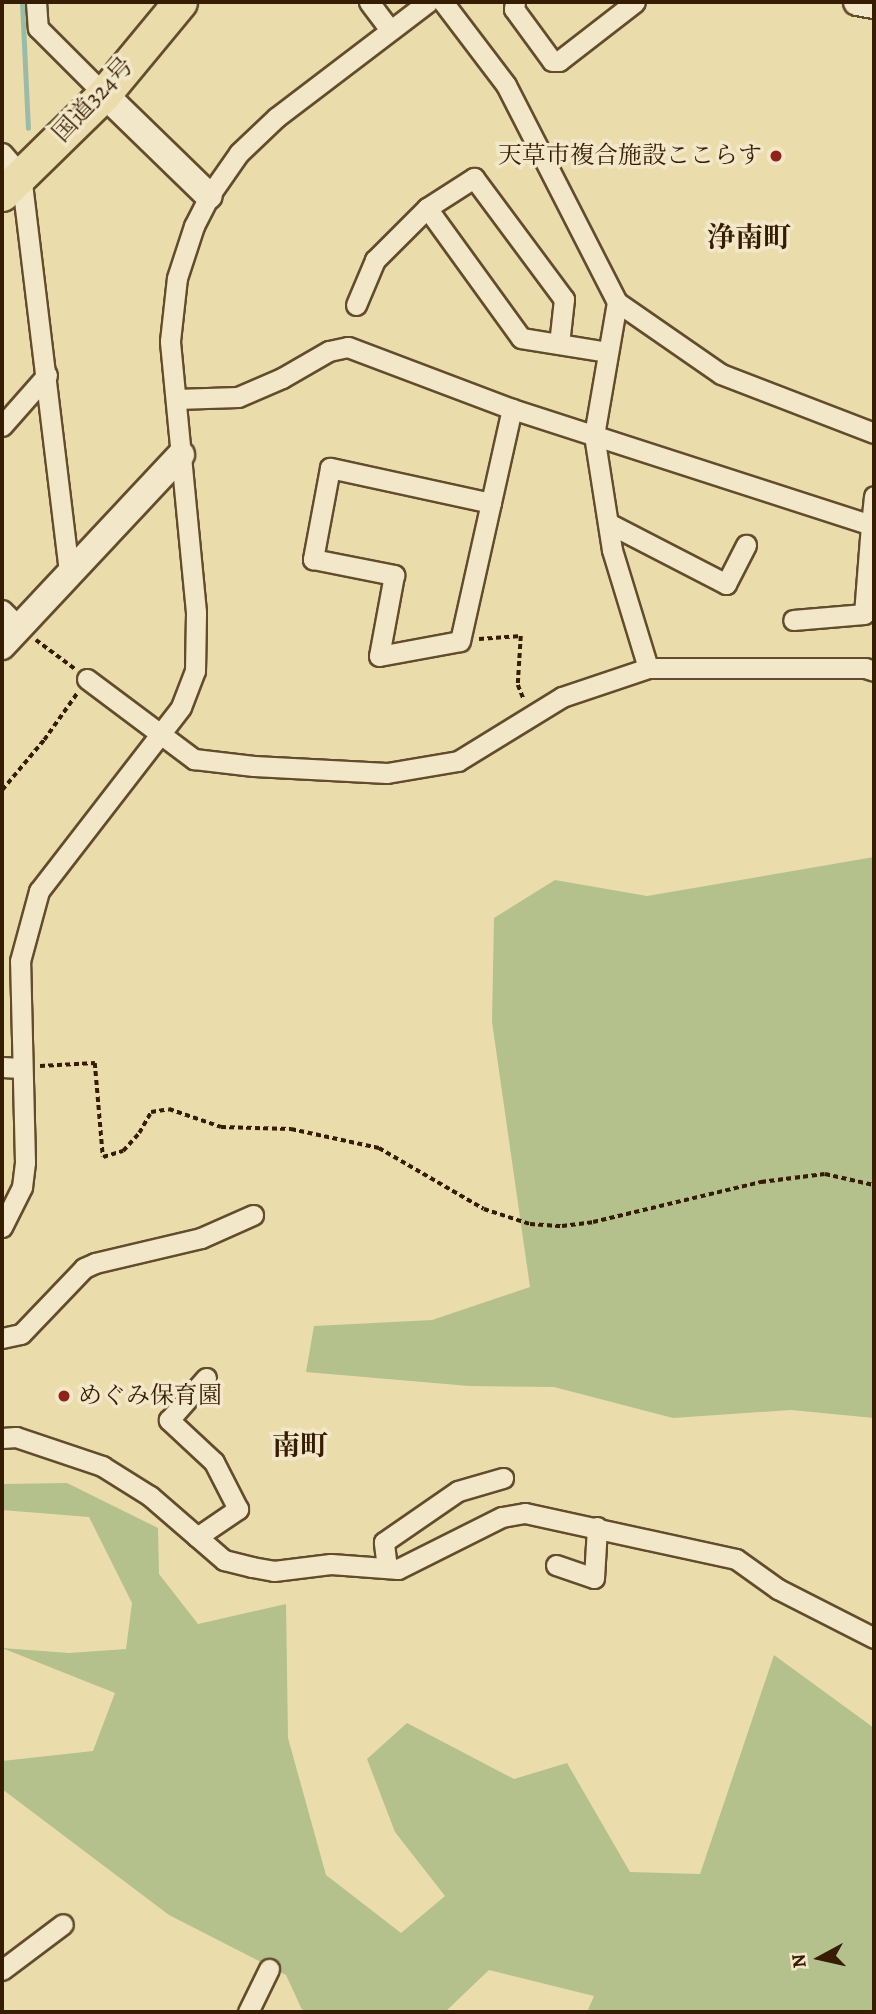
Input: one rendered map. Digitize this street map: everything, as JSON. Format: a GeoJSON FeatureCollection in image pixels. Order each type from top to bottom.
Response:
{"type":"FeatureCollection","features":[{"type":"Feature","properties":{"kind":"highway","name":"国道324号"},"geometry":{"type":"LineString","coordinates":[[8,174],[104,94],[180,2]]}},
{"type":"Feature","properties":{"kind":"street"},"geometry":{"type":"LineString","coordinates":[[36,2],[38,28],[209,196]]}},
{"type":"Feature","properties":{"kind":"street"},"geometry":{"type":"LineString","coordinates":[[369,2],[390,30]]}},
{"type":"Feature","properties":{"kind":"street"},"geometry":{"type":"LineString","coordinates":[[2,1227],[13,1209],[24,1175],[7,1069],[20,961],[39,891],[181,707],[195,671],[196,612],[170,341],[177,278],[194,226],[209,196],[239,153],[277,117],[428,2]]}},
{"type":"Feature","properties":{"kind":"street"},"geometry":{"type":"LineString","coordinates":[[443,2],[506,85],[617,302],[721,374],[874,433]]}},
{"type":"Feature","properties":{"kind":"street"},"geometry":{"type":"LineString","coordinates":[[515,2],[514,9],[551,61],[559,61],[635,2]]}},
{"type":"Feature","properties":{"kind":"street"},"geometry":{"type":"LineString","coordinates":[[857,2],[874,5]]}},
{"type":"Feature","properties":{"kind":"street"},"geometry":{"type":"LineString","coordinates":[[8,174],[47,375],[69,574]]}},
{"type":"Feature","properties":{"kind":"street"},"geometry":{"type":"LineString","coordinates":[[356,305],[374,260],[427,208],[474,178],[564,299],[559,344]]}},
{"type":"Feature","properties":{"kind":"street"},"geometry":{"type":"LineString","coordinates":[[427,208],[521,338],[607,352]]}},
{"type":"Feature","properties":{"kind":"street"},"geometry":{"type":"LineString","coordinates":[[617,302],[594,435],[612,550],[648,668]]}},
{"type":"Feature","properties":{"kind":"street"},"geometry":{"type":"LineString","coordinates":[[176,399],[238,397],[282,378],[329,351],[348,347],[512,409],[871,525]]}},
{"type":"Feature","properties":{"kind":"street"},"geometry":{"type":"LineString","coordinates":[[2,426],[47,375]]}},
{"type":"Feature","properties":{"kind":"street"},"geometry":{"type":"LineString","coordinates":[[491,503],[330,468],[313,559],[394,575],[379,656],[460,641],[491,503],[512,409]]}},
{"type":"Feature","properties":{"kind":"street"},"geometry":{"type":"LineString","coordinates":[[7,627],[69,574],[181,454]]}},
{"type":"Feature","properties":{"kind":"street"},"geometry":{"type":"LineString","coordinates":[[793,620],[864,614],[874,496]]}},
{"type":"Feature","properties":{"kind":"street"},"geometry":{"type":"LineString","coordinates":[[608,523],[726,584],[746,545]]}},
{"type":"Feature","properties":{"kind":"street"},"geometry":{"type":"LineString","coordinates":[[87,679],[194,759],[254,766],[387,773],[458,761],[562,697],[648,668],[865,668],[874,671]]}},
{"type":"Feature","properties":{"kind":"street"},"geometry":{"type":"LineString","coordinates":[[2,1338],[21,1335],[84,1268],[95,1263],[201,1238],[253,1215]]}},
{"type":"Feature","properties":{"kind":"street"},"geometry":{"type":"LineString","coordinates":[[197,1536],[238,1509],[214,1462],[169,1420],[206,1378]]}},
{"type":"Feature","properties":{"kind":"street"},"geometry":{"type":"LineString","coordinates":[[2,1438],[16,1437],[102,1466],[150,1496],[224,1560],[274,1571],[331,1563],[398,1569],[502,1517],[525,1513],[736,1559],[778,1590],[874,1638]]}},
{"type":"Feature","properties":{"kind":"street"},"geometry":{"type":"LineString","coordinates":[[387,1568],[384,1542],[458,1491],[503,1478]]}},
{"type":"Feature","properties":{"kind":"street"},"geometry":{"type":"LineString","coordinates":[[556,1565],[594,1578],[597,1527]]}},
{"type":"Feature","properties":{"kind":"street"},"geometry":{"type":"LineString","coordinates":[[2,1970],[63,1924]]}},
{"type":"Feature","properties":{"kind":"street"},"geometry":{"type":"LineString","coordinates":[[248,2012],[269,1969]]}},
{"type":"Feature","properties":{"kind":"path"},"geometry":{"type":"LineString","coordinates":[[2,790],[44,740],[87,679],[7,627]]}},
{"type":"Feature","properties":{"kind":"path"},"geometry":{"type":"LineString","coordinates":[[460,641],[521,636],[518,685],[530,717]]}},
{"type":"Feature","properties":{"kind":"path"},"geometry":{"type":"LineString","coordinates":[[7,1069],[95,1063],[103,1157],[123,1151],[139,1133],[141,1125],[151,1112],[169,1109],[221,1127],[290,1129],[379,1148],[484,1209],[530,1224],[562,1226],[593,1222],[761,1181],[824,1174],[874,1185]]}},
{"type":"Feature","properties":{"kind":"green space"},"geometry":{"type":"Polygon","coordinates":[[[874,857],[874,1418],[791,1410],[673,1418],[554,1387],[469,1386],[306,1372],[314,1326],[432,1320],[530,1287],[492,1022],[494,918],[555,880],[647,896],[874,857]]]}},
{"type":"Feature","properties":{"kind":"green space"},"geometry":{"type":"Polygon","coordinates":[[[67,1483],[158,1528],[159,1574],[198,1624],[286,1604],[288,1738],[326,1875],[401,1933],[445,1896],[395,1832],[367,1759],[407,1723],[514,1779],[567,1763],[630,1872],[700,1874],[774,1655],[874,1728],[874,2012],[587,2012],[594,1996],[489,1970],[445,2012],[303,2012],[286,1975],[169,1915],[2,1789],[2,1761],[93,1751],[115,1693],[2,1648],[69,1653],[126,1649],[132,1603],[89,1517],[2,1510],[2,1484],[67,1483]]]}},
{"type":"Feature","properties":{"kind":"waterway"},"geometry":{"type":"LineString","coordinates":[[22,2],[28,128]]}},
{"type":"Feature","properties":{"kind":"place","name":"天草市複合施設ここらす"},"geometry":{"type":"Point","coordinates":[776,156]}},
{"type":"Feature","properties":{"kind":"place","name":"めぐみ保育園"},"geometry":{"type":"Point","coordinates":[64,1396]}},
{"type":"Feature","properties":{"kind":"district","name":"浄南町"},"geometry":{"type":"Point","coordinates":[749,238]}},
{"type":"Feature","properties":{"kind":"district","name":"南町"},"geometry":{"type":"Point","coordinates":[300,1446]}}]}
